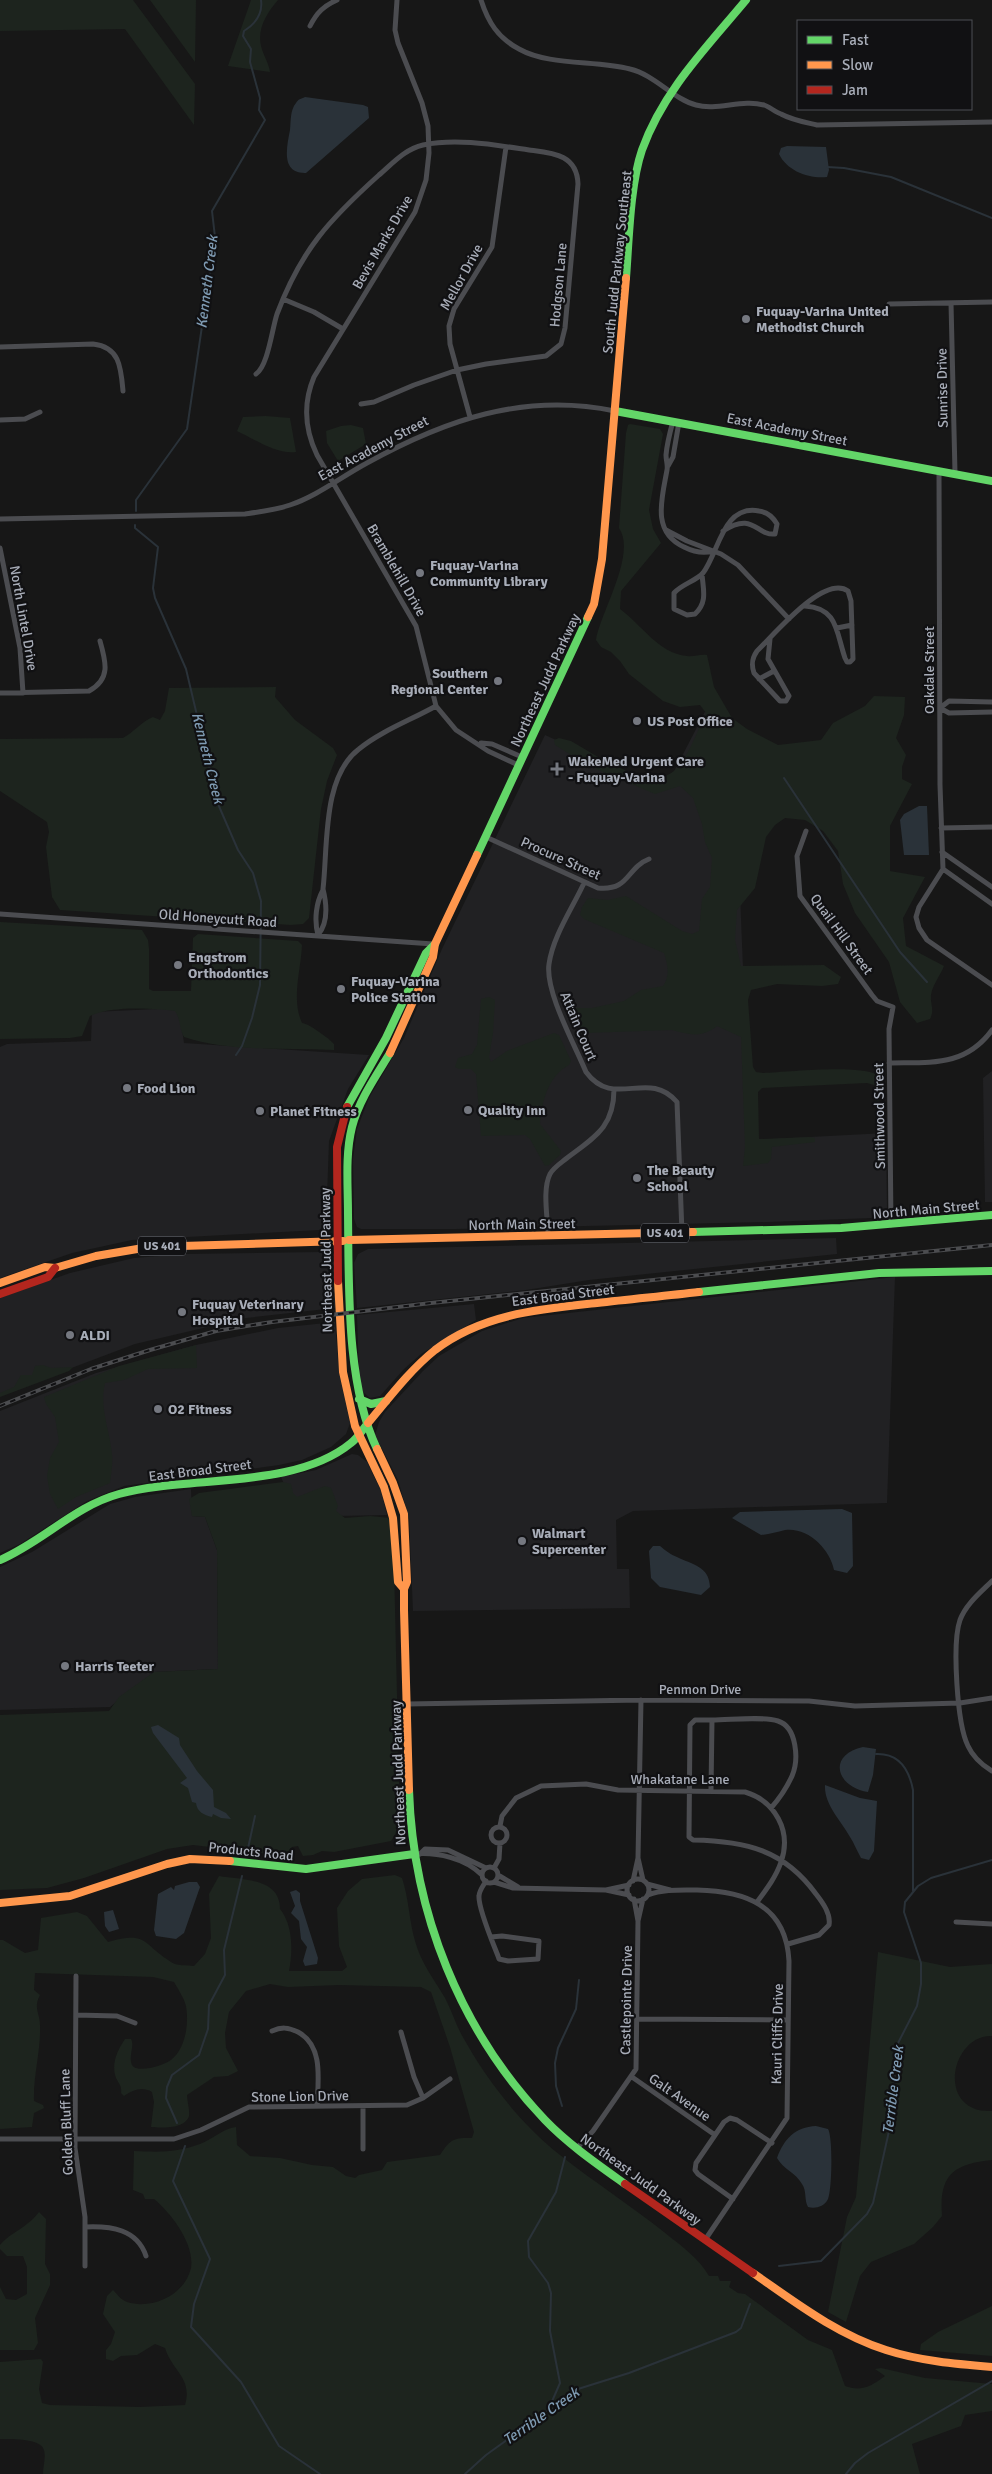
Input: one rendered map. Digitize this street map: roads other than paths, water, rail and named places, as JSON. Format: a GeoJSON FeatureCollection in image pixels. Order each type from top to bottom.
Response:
{"type":"FeatureCollection","features":[{"type":"Feature","properties":{"kind":"main road","name":"South Judd Parkway Southeast"},"geometry":{"type":"LineString","coordinates":[[615,411],[635,184],[646,139],[671,90],[746,0]]}},
{"type":"Feature","properties":{"kind":"main road","name":"East Academy Street"},"geometry":{"type":"LineString","coordinates":[[615,411],[992,480]]}},
{"type":"Feature","properties":{"kind":"main road","name":"Northeast Judd Parkway"},"geometry":{"type":"LineString","coordinates":[[615,411],[599,588],[590,616],[435,944],[433,957],[396,1042],[359,1106],[352,1127],[348,1152],[352,1327],[358,1399],[366,1426],[393,1482],[404,1514],[408,1582],[404,1589],[410,1820],[429,1922],[450,1979],[472,2024],[506,2074],[544,2119],[576,2149],[824,2322],[856,2340],[896,2355],[934,2363],[992,2367]]}},
{"type":"Feature","properties":{"kind":"main road","name":"Northeast Judd Parkway"},"geometry":{"type":"LineString","coordinates":[[404,1589],[398,1582],[396,1538],[391,1509],[384,1487],[358,1435],[342,1372],[336,1173],[338,1136],[348,1102],[386,1038],[426,953],[435,944]]}},
{"type":"Feature","properties":{"kind":"main road"},"geometry":{"type":"LineString","coordinates":[[359,1106],[356,1099],[361,1080]]}},
{"type":"Feature","properties":{"kind":"main road","name":"North Main Street"},"geometry":{"type":"LineString","coordinates":[[0,1283],[45,1267],[55,1268],[96,1256],[148,1247],[349,1240],[682,1233],[891,1225],[992,1215]]}},
{"type":"Feature","properties":{"kind":"main road","name":"North Main Street"},"geometry":{"type":"LineString","coordinates":[[0,1294],[48,1277],[55,1268]]}},
{"type":"Feature","properties":{"kind":"main road","name":"East Broad Street"},"geometry":{"type":"LineString","coordinates":[[0,1560],[24,1549],[84,1510],[118,1494],[149,1488],[268,1474],[292,1469],[337,1452],[349,1445],[425,1359],[438,1349],[488,1321],[520,1312],[879,1273],[992,1271]]}},
{"type":"Feature","properties":{"kind":"main road"},"geometry":{"type":"LineString","coordinates":[[358,1399],[371,1404],[386,1402]]}},
{"type":"Feature","properties":{"kind":"main road","name":"Products Road"},"geometry":{"type":"LineString","coordinates":[[0,1903],[70,1896],[167,1864],[190,1859],[210,1859],[306,1869],[417,1854]]}},
{"type":"Feature","properties":{"kind":"street"},"geometry":{"type":"LineString","coordinates":[[310,26],[315,15],[324,6],[337,0]]}},
{"type":"Feature","properties":{"kind":"street","name":"Bevis Marks Drive"},"geometry":{"type":"LineString","coordinates":[[333,482],[311,442],[306,412],[312,383],[415,212],[426,180],[430,144],[424,110],[395,30],[397,0]]}},
{"type":"Feature","properties":{"kind":"street"},"geometry":{"type":"LineString","coordinates":[[481,0],[487,20],[502,38],[519,49],[535,56],[640,71],[685,101],[697,106],[743,104],[764,106],[797,121],[817,125],[992,122]]}},
{"type":"Feature","properties":{"kind":"street","name":"Hodgson Lane"},"geometry":{"type":"LineString","coordinates":[[256,374],[264,365],[272,331],[284,299],[311,246],[331,220],[408,151],[430,144],[477,143],[560,154],[572,164],[577,173],[578,191],[564,334],[558,347],[546,356],[486,364],[458,370],[414,385],[374,402],[361,404]]}},
{"type":"Feature","properties":{"kind":"street","name":"Mellor Drive"},"geometry":{"type":"LineString","coordinates":[[470,417],[449,338],[450,321],[458,303],[492,247],[506,147]]}},
{"type":"Feature","properties":{"kind":"street"},"geometry":{"type":"LineString","coordinates":[[284,299],[314,312],[343,329]]}},
{"type":"Feature","properties":{"kind":"street"},"geometry":{"type":"LineString","coordinates":[[889,304],[992,302]]}},
{"type":"Feature","properties":{"kind":"street","name":"Sunrise Drive"},"geometry":{"type":"LineString","coordinates":[[951,303],[955,474]]}},
{"type":"Feature","properties":{"kind":"street"},"geometry":{"type":"LineString","coordinates":[[0,347],[87,344],[106,346],[119,360],[123,391]]}},
{"type":"Feature","properties":{"kind":"street","name":"East Academy Street"},"geometry":{"type":"LineString","coordinates":[[0,519],[245,514],[290,505],[409,440],[470,417],[506,409],[545,405],[583,406],[615,411]]}},
{"type":"Feature","properties":{"kind":"street"},"geometry":{"type":"LineString","coordinates":[[0,420],[25,419],[40,412]]}},
{"type":"Feature","properties":{"kind":"street"},"geometry":{"type":"LineString","coordinates":[[676,421],[673,457],[667,466],[660,512],[666,530],[721,554],[738,565],[789,619]]}},
{"type":"Feature","properties":{"kind":"street","name":"Oakdale Street"},"geometry":{"type":"LineString","coordinates":[[939,471],[941,828],[943,869]]}},
{"type":"Feature","properties":{"kind":"street","name":"Bramblehill Drive"},"geometry":{"type":"LineString","coordinates":[[333,482],[416,626],[436,706],[456,730],[479,743],[488,751],[518,766]]}},
{"type":"Feature","properties":{"kind":"street"},"geometry":{"type":"LineString","coordinates":[[702,574],[674,592],[674,609],[680,614],[695,614],[700,609],[704,601],[702,574],[723,531],[729,522],[740,513],[754,510],[765,512],[777,524],[775,534],[769,534],[759,527],[741,523],[723,531]]}},
{"type":"Feature","properties":{"kind":"street","name":"North Lintel Drive"},"geometry":{"type":"LineString","coordinates":[[0,548],[20,648],[23,693]]}},
{"type":"Feature","properties":{"kind":"street"},"geometry":{"type":"LineString","coordinates":[[770,639],[768,659],[789,696],[786,701],[780,701],[754,673],[752,661],[757,651],[789,619],[804,606],[825,590],[831,588],[844,589],[850,596],[853,659],[850,662],[846,662],[837,628],[829,614],[822,609],[804,606]]}},
{"type":"Feature","properties":{"kind":"street"},"geometry":{"type":"LineString","coordinates":[[837,628],[852,625]]}},
{"type":"Feature","properties":{"kind":"street"},"geometry":{"type":"LineString","coordinates":[[0,693],[81,693],[94,688],[100,684],[106,668],[100,641]]}},
{"type":"Feature","properties":{"kind":"street"},"geometry":{"type":"LineString","coordinates":[[759,679],[774,671]]}},
{"type":"Feature","properties":{"kind":"street"},"geometry":{"type":"LineString","coordinates":[[992,702],[949,701],[940,708],[949,713],[992,712]]}},
{"type":"Feature","properties":{"kind":"street"},"geometry":{"type":"LineString","coordinates":[[318,935],[316,926],[318,900],[323,889],[331,797],[342,766],[357,750],[369,741],[436,706]]}},
{"type":"Feature","properties":{"kind":"street","name":"Bramblehill Drive"},"geometry":{"type":"LineString","coordinates":[[479,743],[492,744],[522,757]]}},
{"type":"Feature","properties":{"kind":"street"},"geometry":{"type":"LineString","coordinates":[[941,828],[992,827]]}},
{"type":"Feature","properties":{"kind":"street","name":"Quail Hill Street"},"geometry":{"type":"LineString","coordinates":[[806,831],[797,856],[800,896],[872,995],[878,1001],[893,1006]]}},
{"type":"Feature","properties":{"kind":"street","name":"Procure Street"},"geometry":{"type":"LineString","coordinates":[[486,837],[598,888],[614,888],[626,880],[636,867],[649,859]]}},
{"type":"Feature","properties":{"kind":"street"},"geometry":{"type":"LineString","coordinates":[[942,852],[992,887]]}},
{"type":"Feature","properties":{"kind":"street"},"geometry":{"type":"LineString","coordinates":[[992,904],[943,869],[918,907],[916,917],[919,928],[928,940],[992,985]]}},
{"type":"Feature","properties":{"kind":"street","name":"Attain Court"},"geometry":{"type":"LineString","coordinates":[[584,883],[554,946],[549,965],[550,981],[586,1072],[601,1087],[614,1089],[658,1088],[668,1092],[677,1102],[682,1233]]}},
{"type":"Feature","properties":{"kind":"street"},"geometry":{"type":"LineString","coordinates":[[318,935],[324,927],[326,900],[323,889]]}},
{"type":"Feature","properties":{"kind":"street","name":"Old Honeycutt Road"},"geometry":{"type":"LineString","coordinates":[[0,914],[435,944]]}},
{"type":"Feature","properties":{"kind":"street","name":"Smithwood Street"},"geometry":{"type":"LineString","coordinates":[[891,1225],[889,1020],[893,1006]]}},
{"type":"Feature","properties":{"kind":"street"},"geometry":{"type":"LineString","coordinates":[[890,1063],[933,1062],[954,1059],[978,1045],[992,1030]]}},
{"type":"Feature","properties":{"kind":"street"},"geometry":{"type":"LineString","coordinates":[[548,1236],[547,1188],[550,1174],[554,1168],[598,1134],[607,1123],[613,1109],[614,1089]]}},
{"type":"Feature","properties":{"kind":"street"},"geometry":{"type":"LineString","coordinates":[[992,1582],[968,1605],[958,1628],[955,1647],[963,1730],[967,1745],[981,1763],[992,1771]]}},
{"type":"Feature","properties":{"kind":"street","name":"Penmon Drive"},"geometry":{"type":"LineString","coordinates":[[407,1704],[641,1700],[809,1701],[855,1706],[960,1703],[992,1698]]}},
{"type":"Feature","properties":{"kind":"street"},"geometry":{"type":"LineString","coordinates":[[629,1895],[638,1858],[641,1700]]}},
{"type":"Feature","properties":{"kind":"street"},"geometry":{"type":"LineString","coordinates":[[711,1790],[712,1720]]}},
{"type":"Feature","properties":{"kind":"street"},"geometry":{"type":"LineString","coordinates":[[771,1808],[778,1800],[794,1768],[794,1750],[790,1730],[778,1721],[770,1720],[692,1721],[688,1790],[688,1834],[690,1839],[738,1842],[782,1860],[796,1870],[825,1906],[830,1921],[824,1933],[788,1944]]}},
{"type":"Feature","properties":{"kind":"street","name":"Whakatane Lane"},"geometry":{"type":"LineString","coordinates":[[500,1826],[502,1816],[516,1798],[540,1786],[586,1784],[612,1790],[745,1792],[760,1798],[771,1808],[781,1825],[784,1836],[782,1860],[757,1902]]}},
{"type":"Feature","properties":{"kind":"street"},"geometry":{"type":"LineString","coordinates":[[500,1826],[506,1830],[507,1835],[506,1840],[500,1843],[494,1842],[490,1834],[492,1829],[500,1826]]}},
{"type":"Feature","properties":{"kind":"street"},"geometry":{"type":"LineString","coordinates":[[494,1868],[499,1859],[500,1843]]}},
{"type":"Feature","properties":{"kind":"street"},"geometry":{"type":"LineString","coordinates":[[417,1854],[425,1849],[448,1850],[486,1868],[494,1868]]}},
{"type":"Feature","properties":{"kind":"street"},"geometry":{"type":"LineString","coordinates":[[417,1854],[454,1859],[470,1865],[482,1875],[486,1882]]}},
{"type":"Feature","properties":{"kind":"street"},"geometry":{"type":"LineString","coordinates":[[486,1882],[494,1882],[512,1888],[606,1890],[629,1895],[634,1899],[643,1899],[648,1895],[638,1858]]}},
{"type":"Feature","properties":{"kind":"street"},"geometry":{"type":"LineString","coordinates":[[482,1875],[486,1868]]}},
{"type":"Feature","properties":{"kind":"street"},"geometry":{"type":"LineString","coordinates":[[494,1868],[498,1874],[518,1887]]}},
{"type":"Feature","properties":{"kind":"street"},"geometry":{"type":"LineString","coordinates":[[494,1882],[498,1874]]}},
{"type":"Feature","properties":{"kind":"street"},"geometry":{"type":"LineString","coordinates":[[486,1882],[479,1896],[491,1937],[498,1956],[503,1960],[538,1959],[539,1941],[502,1936],[491,1937]]}},
{"type":"Feature","properties":{"kind":"street"},"geometry":{"type":"LineString","coordinates":[[606,1890],[631,1883],[645,1882]]}},
{"type":"Feature","properties":{"kind":"street","name":"Kauri Cliffs Drive"},"geometry":{"type":"LineString","coordinates":[[645,1882],[670,1890]]}},
{"type":"Feature","properties":{"kind":"street","name":"Kauri Cliffs Drive"},"geometry":{"type":"LineString","coordinates":[[648,1895],[670,1890],[730,1892],[757,1902],[775,1920],[788,1944],[787,2118],[705,2240]]}},
{"type":"Feature","properties":{"kind":"street","name":"Castlepointe Drive"},"geometry":{"type":"LineString","coordinates":[[576,2149],[593,2131],[632,2077],[636,2064],[638,1921],[634,1899]]}},
{"type":"Feature","properties":{"kind":"street","name":"Castlepointe Drive"},"geometry":{"type":"LineString","coordinates":[[638,1921],[643,1899]]}},
{"type":"Feature","properties":{"kind":"street"},"geometry":{"type":"LineString","coordinates":[[956,1922],[992,1924]]}},
{"type":"Feature","properties":{"kind":"street","name":"Golden Bluff Lane"},"geometry":{"type":"LineString","coordinates":[[76,1976],[75,2139],[76,2166],[85,2209],[85,2266]]}},
{"type":"Feature","properties":{"kind":"street"},"geometry":{"type":"LineString","coordinates":[[76,2016],[116,2016],[135,2023]]}},
{"type":"Feature","properties":{"kind":"street"},"geometry":{"type":"LineString","coordinates":[[637,2019],[788,2020]]}},
{"type":"Feature","properties":{"kind":"street"},"geometry":{"type":"LineString","coordinates":[[272,2031],[280,2028],[293,2030],[311,2043],[317,2059],[317,2106]]}},
{"type":"Feature","properties":{"kind":"street"},"geometry":{"type":"LineString","coordinates":[[401,2032],[414,2076],[423,2098]]}},
{"type":"Feature","properties":{"kind":"street","name":"Galt Avenue"},"geometry":{"type":"LineString","coordinates":[[632,2077],[715,2135]]}},
{"type":"Feature","properties":{"kind":"street","name":"Stone Lion Drive"},"geometry":{"type":"LineString","coordinates":[[0,2139],[174,2139],[201,2130],[246,2108],[262,2106],[402,2106],[423,2098],[450,2080]]}},
{"type":"Feature","properties":{"kind":"street"},"geometry":{"type":"LineString","coordinates":[[362,2106],[362,2149]]}},
{"type":"Feature","properties":{"kind":"street"},"geometry":{"type":"LineString","coordinates":[[733,2199],[705,2180],[695,2170],[696,2163],[715,2135],[726,2120],[734,2118],[772,2143]]}},
{"type":"Feature","properties":{"kind":"street"},"geometry":{"type":"LineString","coordinates":[[86,2226],[107,2227],[130,2234],[142,2244],[146,2256]]}},
{"type":"Feature","properties":{"kind":"waterway","name":"Kenneth Creek"},"geometry":{"type":"LineString","coordinates":[[136,511],[136,500],[187,429],[215,237],[212,211],[265,120],[259,110],[260,98],[250,62],[251,49],[243,36],[244,31],[255,22],[261,10],[261,0]]}},
{"type":"Feature","properties":{"kind":"waterway"},"geometry":{"type":"LineString","coordinates":[[827,167],[844,168],[891,177],[992,218]]}},
{"type":"Feature","properties":{"kind":"waterway","name":"Kenneth Creek"},"geometry":{"type":"LineString","coordinates":[[135,525],[135,528],[158,547],[153,588],[155,598],[186,669],[218,804],[238,850],[253,873],[261,901],[260,985],[252,1018],[242,1046],[236,1055]]}},
{"type":"Feature","properties":{"kind":"waterway"},"geometry":{"type":"LineString","coordinates":[[784,778],[900,952],[927,982]]}},
{"type":"Feature","properties":{"kind":"waterway"},"geometry":{"type":"LineString","coordinates":[[876,1754],[884,1754],[897,1759],[906,1769],[911,1782],[913,1790],[913,1891]]}},
{"type":"Feature","properties":{"kind":"waterway"},"geometry":{"type":"LineString","coordinates":[[247,1853],[255,1816]]}},
{"type":"Feature","properties":{"kind":"waterway","name":"Terrible Creek"},"geometry":{"type":"LineString","coordinates":[[779,2266],[821,2261],[867,2214],[873,2203],[893,2113],[896,2047],[917,2006],[921,1984],[921,1963],[904,1912],[905,1902],[918,1886],[931,1878],[992,1860]]}},
{"type":"Feature","properties":{"kind":"waterway"},"geometry":{"type":"LineString","coordinates":[[177,2123],[166,2098],[167,2087],[172,2075],[199,2055],[208,2029],[209,2005],[225,1975],[224,1950],[242,1876]]}},
{"type":"Feature","properties":{"kind":"waterway"},"geometry":{"type":"LineString","coordinates":[[562,2106],[556,2086],[555,2063],[558,2048],[576,2009],[579,1980]]}},
{"type":"Feature","properties":{"kind":"waterway"},"geometry":{"type":"LineString","coordinates":[[185,2146],[173,2181],[210,2259],[194,2304],[191,2327],[241,2382],[279,2446],[320,2474]]}},
{"type":"Feature","properties":{"kind":"waterway"},"geometry":{"type":"LineString","coordinates":[[550,2406],[560,2383],[550,2331],[551,2293],[548,2283],[529,2257],[528,2241],[556,2192],[565,2157]]}},
{"type":"Feature","properties":{"kind":"waterway","name":"Terrible Creek"},"geometry":{"type":"LineString","coordinates":[[465,2474],[486,2455],[578,2389],[629,2373],[736,2332],[741,2328],[750,2304]]}},
{"type":"Feature","properties":{"kind":"waterway"},"geometry":{"type":"LineString","coordinates":[[846,2474],[855,2463],[868,2453],[992,2381]]}},
{"type":"Feature","properties":{"kind":"railway"},"geometry":{"type":"LineString","coordinates":[[0,1406],[91,1369],[216,1331],[272,1322],[431,1303],[992,1245]]}},
{"type":"Feature","properties":{"kind":"place","name":"Fuquay-Varina United Methodist Church"},"geometry":{"type":"Point","coordinates":[746,319]}},
{"type":"Feature","properties":{"kind":"place","name":"Fuquay-Varina Community Library"},"geometry":{"type":"Point","coordinates":[420,573]}},
{"type":"Feature","properties":{"kind":"place","name":"Southern Regional Center"},"geometry":{"type":"Point","coordinates":[498,681]}},
{"type":"Feature","properties":{"kind":"place","name":"US Post Office"},"geometry":{"type":"Point","coordinates":[637,721]}},
{"type":"Feature","properties":{"kind":"place","name":"WakeMed Urgent Care - Fuquay-Varina"},"geometry":{"type":"Point","coordinates":[557,769]}},
{"type":"Feature","properties":{"kind":"place","name":"Engstrom Orthodontics"},"geometry":{"type":"Point","coordinates":[178,965]}},
{"type":"Feature","properties":{"kind":"place","name":"Fuquay-Varina Police Station"},"geometry":{"type":"Point","coordinates":[341,989]}},
{"type":"Feature","properties":{"kind":"place","name":"Food Lion"},"geometry":{"type":"Point","coordinates":[127,1088]}},
{"type":"Feature","properties":{"kind":"place","name":"Quality Inn"},"geometry":{"type":"Point","coordinates":[468,1110]}},
{"type":"Feature","properties":{"kind":"place","name":"Planet Fitness"},"geometry":{"type":"Point","coordinates":[260,1111]}},
{"type":"Feature","properties":{"kind":"place","name":"The Beauty School"},"geometry":{"type":"Point","coordinates":[637,1178]}},
{"type":"Feature","properties":{"kind":"place","name":"Fuquay Veterinary Hospital"},"geometry":{"type":"Point","coordinates":[182,1312]}},
{"type":"Feature","properties":{"kind":"place","name":"ALDI"},"geometry":{"type":"Point","coordinates":[70,1335]}},
{"type":"Feature","properties":{"kind":"place","name":"O2 Fitness"},"geometry":{"type":"Point","coordinates":[158,1409]}},
{"type":"Feature","properties":{"kind":"place","name":"Walmart Supercenter"},"geometry":{"type":"Point","coordinates":[522,1541]}},
{"type":"Feature","properties":{"kind":"place","name":"Harris Teeter"},"geometry":{"type":"Point","coordinates":[65,1666]}}]}
